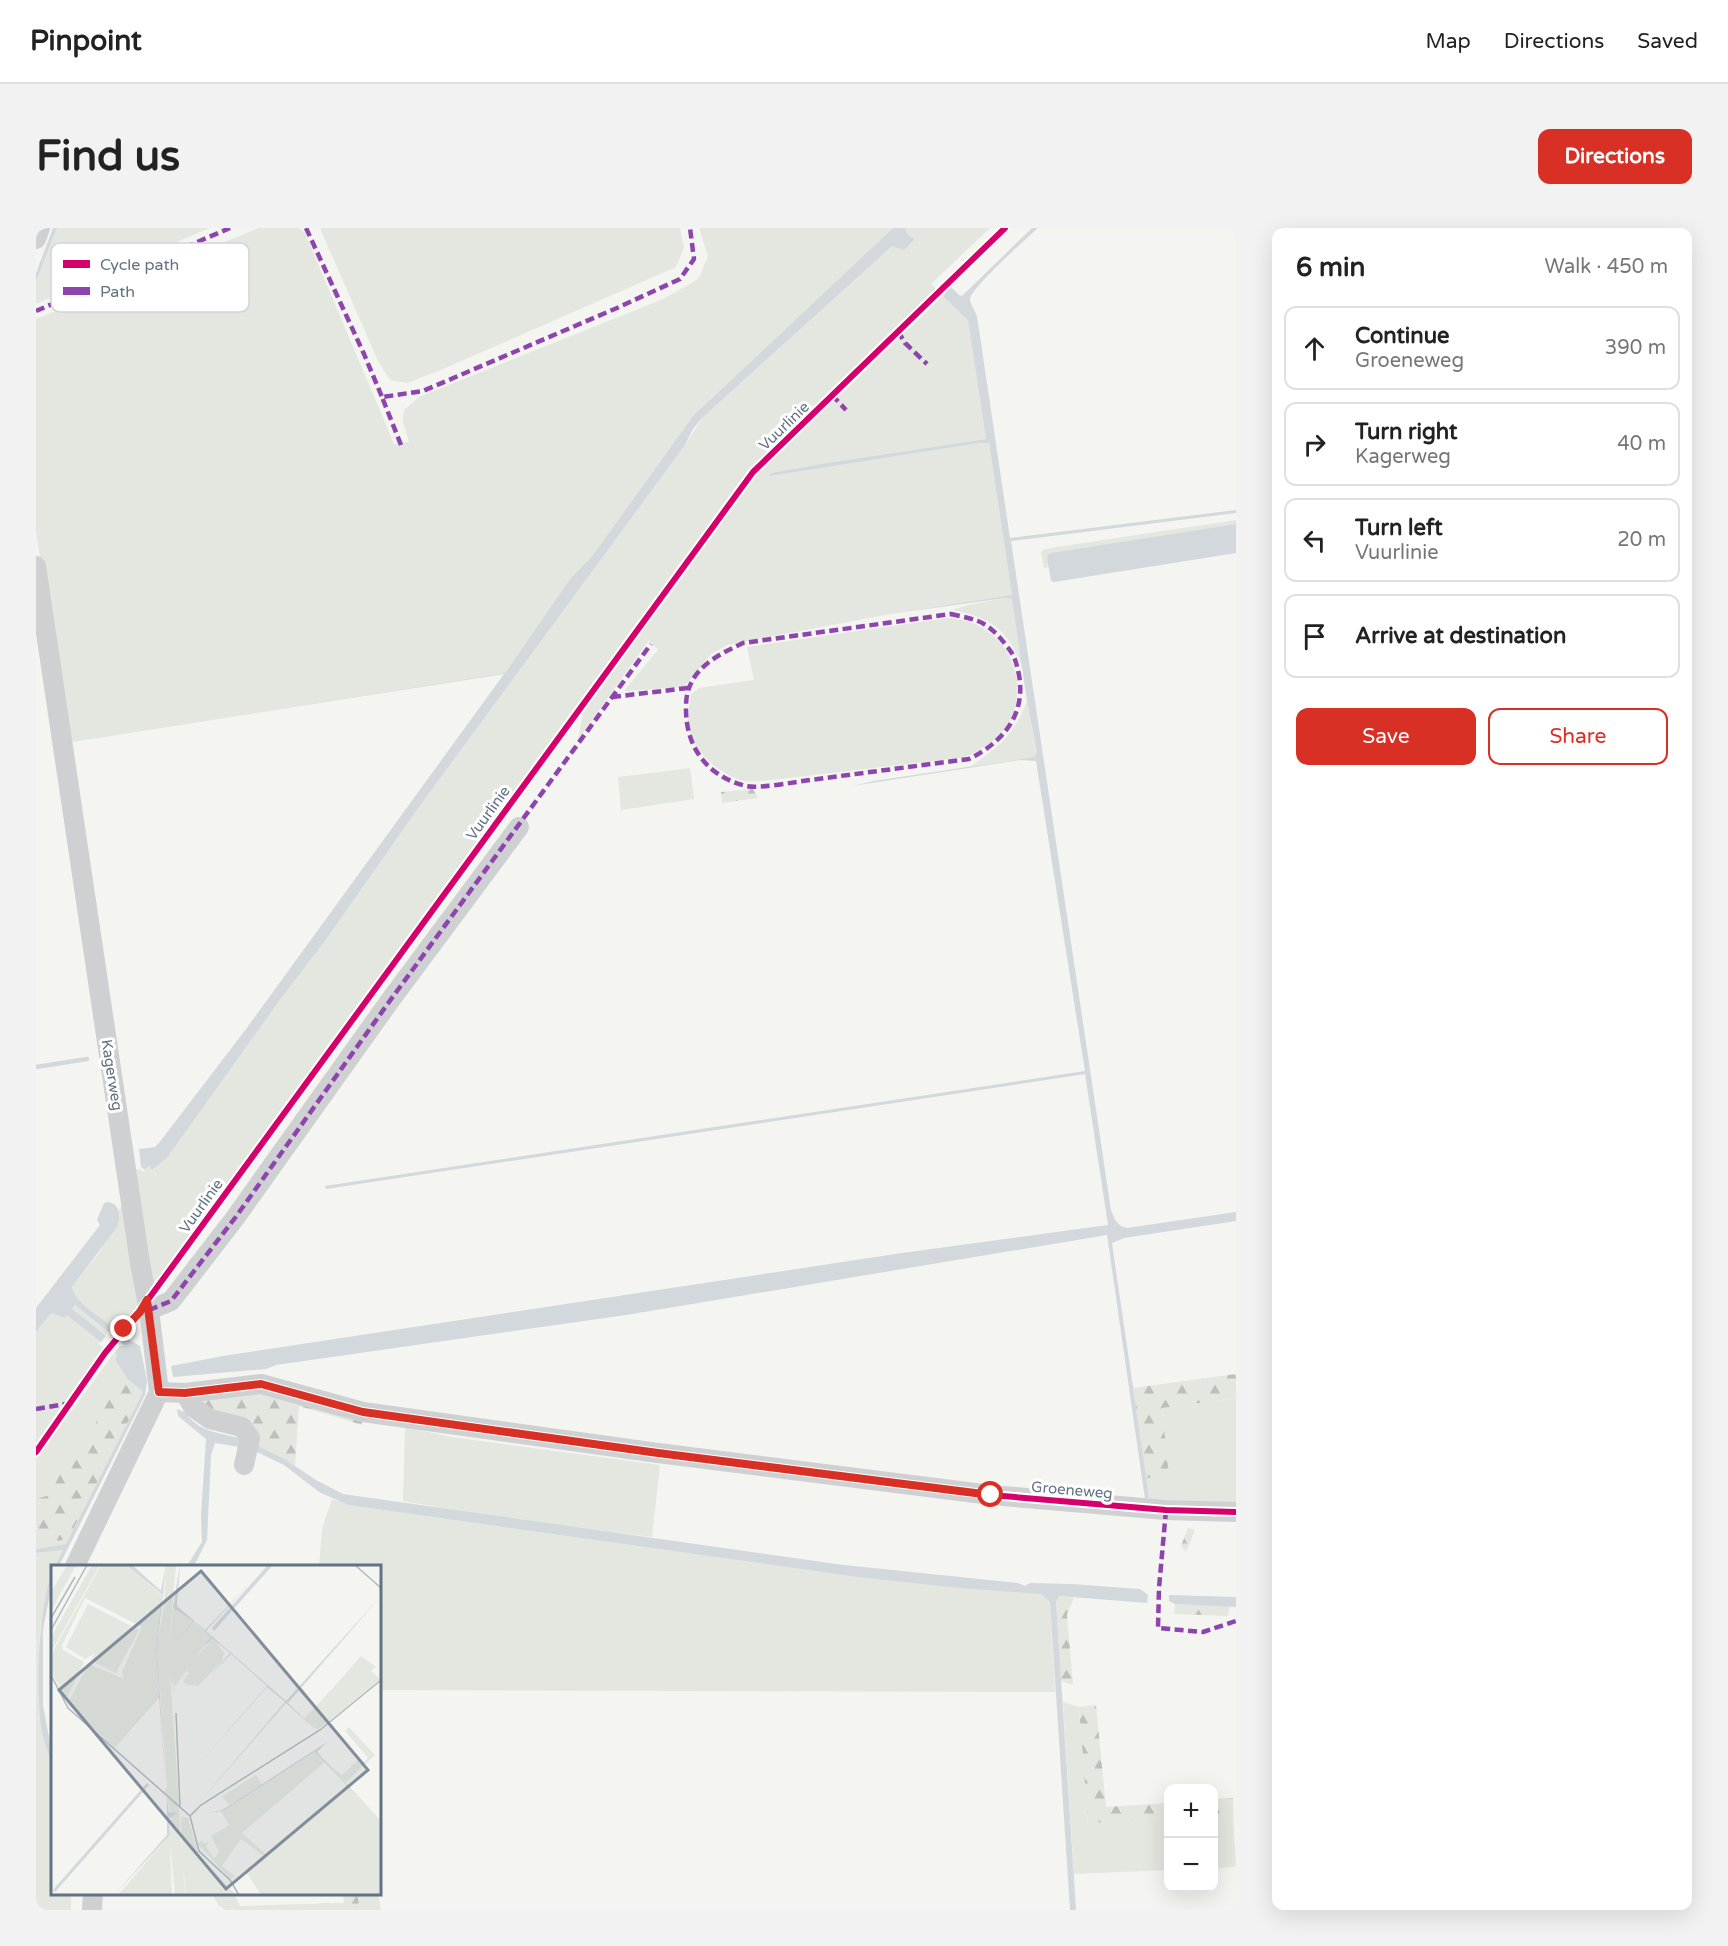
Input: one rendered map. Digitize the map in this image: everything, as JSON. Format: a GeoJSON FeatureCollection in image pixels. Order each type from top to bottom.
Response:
{"type":"FeatureCollection","features":[{"type":"Feature","properties":{"kind":"street"},"geometry":{"type":"LineString","coordinates":[[36,238],[40,228]]}},
{"type":"Feature","properties":{"kind":"street","name":"Kagerweg"},"geometry":{"type":"LineString","coordinates":[[36,566],[138,1252],[149,1310],[159,1392]]}},
{"type":"Feature","properties":{"kind":"street"},"geometry":{"type":"LineString","coordinates":[[149,1310],[171,1301],[235,1218],[382,1012],[519,827]]}},
{"type":"Feature","properties":{"kind":"street","name":"Groeneweg"},"geometry":{"type":"LineString","coordinates":[[159,1392],[185,1393],[261,1384],[363,1412],[658,1453],[991,1495],[1166,1510],[1236,1512]]}},
{"type":"Feature","properties":{"kind":"street"},"geometry":{"type":"LineString","coordinates":[[75,1565],[159,1392]]}},
{"type":"Feature","properties":{"kind":"street"},"geometry":{"type":"LineString","coordinates":[[185,1393],[194,1408],[210,1419],[242,1428],[250,1438],[244,1465]]}},
{"type":"Feature","properties":{"kind":"street"},"geometry":{"type":"LineString","coordinates":[[92,1910],[93,1895]]}},
{"type":"Feature","properties":{"kind":"green space"},"geometry":{"type":"Polygon","coordinates":[[[57,228],[209,228],[175,243],[51,243],[57,228]]]}},
{"type":"Feature","properties":{"kind":"green space"},"geometry":{"type":"Polygon","coordinates":[[[259,228],[299,228],[305,233],[394,444],[409,442],[403,422],[404,410],[419,397],[661,300],[699,278],[708,256],[699,228],[893,228],[693,416],[593,555],[570,579],[505,673],[73,742],[65,727],[36,531],[36,319],[53,312],[249,312],[249,243],[222,243],[259,228]]]}},
{"type":"Feature","properties":{"kind":"green space"},"geometry":{"type":"Polygon","coordinates":[[[320,228],[680,228],[684,248],[676,267],[407,383],[390,380],[378,361],[320,228]]]}},
{"type":"Feature","properties":{"kind":"green space"},"geometry":{"type":"Polygon","coordinates":[[[905,228],[990,228],[931,284],[936,289],[780,442],[624,642],[151,1291],[132,1170],[139,1169],[144,1172],[149,1166],[153,1170],[167,1158],[419,807],[685,445],[703,417],[892,245],[904,249],[915,239],[908,235],[905,228]]]}},
{"type":"Feature","properties":{"kind":"green space"},"geometry":{"type":"Polygon","coordinates":[[[51,243],[51,297],[36,304],[36,282],[51,243]]]}},
{"type":"Feature","properties":{"kind":"green space"},"geometry":{"type":"Polygon","coordinates":[[[943,296],[968,319],[986,439],[827,463],[770,475],[989,443],[1012,595],[890,614],[727,645],[711,654],[684,687],[624,691],[658,650],[649,640],[578,740],[584,707],[759,472],[943,296]]]}},
{"type":"Feature","properties":{"kind":"green space"},"geometry":{"type":"Polygon","coordinates":[[[1236,520],[1236,524],[1050,553],[1047,557],[1049,567],[1044,568],[1041,553],[1050,548],[1236,520]]]}},
{"type":"Feature","properties":{"kind":"green space"},"geometry":{"type":"Polygon","coordinates":[[[1005,598],[1012,599],[1013,602],[1022,666],[1010,642],[996,627],[978,617],[953,610],[1005,598]]]}},
{"type":"Feature","properties":{"kind":"green space"},"geometry":{"type":"Polygon","coordinates":[[[948,618],[967,621],[983,628],[997,639],[1008,653],[1015,669],[1016,704],[1009,722],[990,742],[966,757],[763,781],[746,781],[732,777],[711,763],[699,750],[691,736],[688,720],[691,694],[699,688],[754,680],[747,647],[948,618]]]}},
{"type":"Feature","properties":{"kind":"green space"},"geometry":{"type":"Polygon","coordinates":[[[1027,701],[1037,752],[1034,757],[971,766],[1005,739],[1017,723],[1027,701]]]}},
{"type":"Feature","properties":{"kind":"green space"},"geometry":{"type":"Polygon","coordinates":[[[690,768],[694,799],[621,810],[618,777],[690,768]]]}},
{"type":"Feature","properties":{"kind":"green space"},"geometry":{"type":"Polygon","coordinates":[[[753,789],[758,798],[722,803],[721,792],[753,789]]]}},
{"type":"Feature","properties":{"kind":"green space"},"geometry":{"type":"Polygon","coordinates":[[[125,1199],[142,1303],[119,1331],[112,1326],[98,1344],[105,1349],[36,1448],[36,1332],[51,1313],[65,1318],[79,1300],[73,1293],[72,1287],[99,1253],[120,1217],[119,1210],[125,1199]]]}},
{"type":"Feature","properties":{"kind":"green space"},"geometry":{"type":"Polygon","coordinates":[[[115,1352],[117,1354],[115,1359],[127,1377],[143,1392],[66,1544],[36,1549],[36,1459],[115,1352]]]}},
{"type":"Feature","properties":{"kind":"green space"},"geometry":{"type":"Polygon","coordinates":[[[1236,1374],[1236,1398],[1162,1408],[1169,1476],[1146,1478],[1133,1388],[1236,1374]]]}},
{"type":"Feature","properties":{"kind":"green space"},"geometry":{"type":"Polygon","coordinates":[[[125,1375],[143,1392],[69,1537],[59,1541],[36,1531],[36,1499],[50,1495],[67,1459],[96,1429],[98,1395],[107,1383],[125,1375]]]}},
{"type":"Feature","properties":{"kind":"green space"},"geometry":{"type":"Polygon","coordinates":[[[267,1390],[363,1420],[362,1425],[299,1406],[295,1466],[230,1428],[206,1410],[196,1399],[267,1390]]]}},
{"type":"Feature","properties":{"kind":"green space"},"geometry":{"type":"Polygon","coordinates":[[[1236,1398],[1236,1503],[1145,1499],[1149,1497],[1146,1478],[1168,1475],[1162,1408],[1236,1398]]]}},
{"type":"Feature","properties":{"kind":"green space"},"geometry":{"type":"Polygon","coordinates":[[[405,1427],[451,1437],[660,1465],[652,1537],[482,1515],[403,1501],[405,1427]]]}},
{"type":"Feature","properties":{"kind":"green space"},"geometry":{"type":"Polygon","coordinates":[[[332,1499],[348,1505],[857,1577],[1041,1594],[1050,1602],[1055,1692],[381,1690],[381,1565],[319,1565],[322,1529],[332,1499]]]}},
{"type":"Feature","properties":{"kind":"green space"},"geometry":{"type":"Polygon","coordinates":[[[1188,1528],[1195,1530],[1186,1552],[1181,1546],[1188,1528]]]}},
{"type":"Feature","properties":{"kind":"green space"},"geometry":{"type":"Polygon","coordinates":[[[63,1550],[56,1565],[51,1565],[40,1630],[39,1685],[41,1727],[51,1763],[51,1895],[71,1895],[71,1910],[36,1910],[36,1553],[63,1550]]]}},
{"type":"Feature","properties":{"kind":"green space"},"geometry":{"type":"Polygon","coordinates":[[[1059,1596],[1074,1598],[1067,1614],[1073,1685],[1061,1681],[1056,1602],[1059,1596]]]}},
{"type":"Feature","properties":{"kind":"green space"},"geometry":{"type":"Polygon","coordinates":[[[1175,1604],[1229,1606],[1228,1616],[1174,1614],[1175,1604]]]}},
{"type":"Feature","properties":{"kind":"green space"},"geometry":{"type":"Polygon","coordinates":[[[1063,1702],[1079,1707],[1088,1823],[1164,1818],[1164,1870],[1074,1874],[1063,1702]]]}},
{"type":"Feature","properties":{"kind":"green space"},"geometry":{"type":"Polygon","coordinates":[[[1096,1705],[1106,1807],[1164,1803],[1164,1818],[1088,1823],[1079,1707],[1096,1705]]]}},
{"type":"Feature","properties":{"kind":"green space"},"geometry":{"type":"Polygon","coordinates":[[[1233,1798],[1233,1814],[1218,1815],[1218,1799],[1233,1798]]]}},
{"type":"Feature","properties":{"kind":"green space"},"geometry":{"type":"Polygon","coordinates":[[[1233,1814],[1236,1867],[1218,1868],[1218,1815],[1233,1814]]]}},
{"type":"Feature","properties":{"kind":"green space"},"geometry":{"type":"Polygon","coordinates":[[[213,1895],[227,1895],[232,1910],[224,1910],[213,1895]]]}},
{"type":"Feature","properties":{"kind":"green space"},"geometry":{"type":"Polygon","coordinates":[[[227,1895],[234,1895],[240,1906],[344,1903],[343,1895],[357,1895],[360,1910],[232,1910],[227,1895]]]}},
{"type":"Feature","properties":{"kind":"green space"},"geometry":{"type":"Polygon","coordinates":[[[357,1895],[378,1895],[381,1910],[360,1910],[357,1895]]]}},
{"type":"Feature","properties":{"kind":"shaded area"},"geometry":{"type":"Polygon","coordinates":[[[53,228],[57,228],[36,282],[36,273],[53,228]]]}},
{"type":"Feature","properties":{"kind":"shaded area"},"geometry":{"type":"Polygon","coordinates":[[[893,228],[905,228],[908,235],[915,239],[904,250],[892,246],[703,417],[693,429],[685,445],[419,807],[167,1158],[152,1170],[149,1166],[145,1170],[141,1167],[139,1149],[155,1147],[159,1143],[246,1029],[504,674],[78,741],[505,673],[570,579],[593,555],[693,416],[893,228]]]}},
{"type":"Feature","properties":{"kind":"shaded area"},"geometry":{"type":"Polygon","coordinates":[[[1032,228],[1038,228],[979,285],[970,299],[977,316],[1010,538],[1236,510],[1236,513],[1011,541],[1111,1210],[1117,1222],[1127,1228],[1236,1212],[1236,1221],[1124,1238],[1112,1243],[1149,1497],[1145,1499],[1107,1235],[626,1315],[276,1365],[266,1369],[173,1377],[171,1366],[223,1356],[902,1253],[1108,1225],[1085,1074],[326,1189],[325,1186],[1085,1071],[1036,761],[1020,760],[852,786],[1034,757],[1037,752],[1012,599],[1005,598],[890,614],[1012,595],[989,443],[769,476],[771,473],[827,463],[986,439],[968,320],[943,296],[951,287],[960,296],[963,295],[1032,228]]]}},
{"type":"Feature","properties":{"kind":"shaded area"},"geometry":{"type":"Polygon","coordinates":[[[1236,524],[1236,553],[1051,581],[1047,557],[1050,553],[1236,524]]]}},
{"type":"Feature","properties":{"kind":"shaded area"},"geometry":{"type":"Polygon","coordinates":[[[109,1202],[116,1206],[119,1212],[117,1227],[72,1287],[83,1304],[113,1327],[109,1332],[75,1305],[72,1309],[106,1336],[101,1342],[67,1315],[65,1318],[51,1313],[36,1332],[36,1308],[100,1225],[97,1220],[104,1203],[109,1202]]]}},
{"type":"Feature","properties":{"kind":"shaded area"},"geometry":{"type":"Polygon","coordinates":[[[126,1338],[140,1346],[147,1381],[145,1395],[60,1565],[56,1565],[63,1550],[36,1553],[36,1549],[66,1544],[143,1392],[127,1378],[115,1359],[117,1355],[115,1352],[120,1346],[124,1346],[122,1343],[126,1338]]]}},
{"type":"Feature","properties":{"kind":"shaded area"},"geometry":{"type":"Polygon","coordinates":[[[177,1409],[185,1412],[202,1427],[239,1438],[242,1442],[240,1447],[215,1443],[211,1455],[207,1540],[194,1565],[188,1565],[202,1542],[201,1515],[206,1439],[178,1416],[177,1409]]]}},
{"type":"Feature","properties":{"kind":"shaded area"},"geometry":{"type":"Polygon","coordinates":[[[256,1445],[343,1494],[844,1565],[1018,1583],[1025,1586],[1030,1583],[1071,1584],[1140,1589],[1148,1595],[1147,1603],[1059,1596],[1056,1602],[1076,1910],[1070,1910],[1050,1602],[1041,1594],[857,1577],[348,1505],[319,1492],[284,1465],[255,1451],[256,1445]]]}},
{"type":"Feature","properties":{"kind":"shaded area"},"geometry":{"type":"Polygon","coordinates":[[[51,1575],[51,1588],[43,1630],[43,1705],[51,1749],[51,1764],[41,1726],[39,1690],[41,1627],[51,1575]]]}},
{"type":"Feature","properties":{"kind":"shaded area"},"geometry":{"type":"Polygon","coordinates":[[[1169,1595],[1236,1597],[1236,1607],[1175,1604],[1169,1601],[1169,1595]]]}},
{"type":"Feature","properties":{"kind":"waterway"},"geometry":{"type":"LineString","coordinates":[[36,1067],[87,1059]]}},
{"type":"Feature","properties":{"kind":"marked path"},"geometry":{"type":"LineString","coordinates":[[195,243],[230,228]]}},
{"type":"Feature","properties":{"kind":"marked path"},"geometry":{"type":"LineString","coordinates":[[306,228],[382,397]]}},
{"type":"Feature","properties":{"kind":"marked path"},"geometry":{"type":"LineString","coordinates":[[401,445],[382,397],[423,391],[680,279],[694,259],[690,228]]}},
{"type":"Feature","properties":{"kind":"marked path"},"geometry":{"type":"LineString","coordinates":[[36,311],[51,305]]}},
{"type":"Feature","properties":{"kind":"marked path"},"geometry":{"type":"LineString","coordinates":[[898,331],[905,343],[927,364]]}},
{"type":"Feature","properties":{"kind":"marked path"},"geometry":{"type":"LineString","coordinates":[[832,395],[846,410]]}},
{"type":"Feature","properties":{"kind":"marked path"},"geometry":{"type":"LineString","coordinates":[[951,614],[978,621],[994,632],[1011,652],[1019,675],[1019,703],[1009,726],[992,744],[969,759],[752,787],[720,775],[709,767],[694,746],[689,734],[686,706],[691,683],[704,666],[733,648],[743,643],[951,614]]}},
{"type":"Feature","properties":{"kind":"marked path"},"geometry":{"type":"LineString","coordinates":[[149,1310],[171,1301],[235,1218],[389,1002],[651,644]]}},
{"type":"Feature","properties":{"kind":"marked path"},"geometry":{"type":"LineString","coordinates":[[612,697],[688,688]]}},
{"type":"Feature","properties":{"kind":"marked path"},"geometry":{"type":"LineString","coordinates":[[36,1409],[71,1403]]}},
{"type":"Feature","properties":{"kind":"marked path"},"geometry":{"type":"LineString","coordinates":[[1166,1510],[1158,1628],[1203,1632],[1236,1621]]}},
{"type":"Feature","properties":{"kind":"cycle path","name":"Vuurlinie"},"geometry":{"type":"LineString","coordinates":[[36,1452],[105,1353],[139,1312],[753,472],[1005,228]]}},
{"type":"Feature","properties":{"kind":"cycle path"},"geometry":{"type":"LineString","coordinates":[[159,1392],[185,1393],[261,1384],[363,1412],[658,1453],[991,1495],[1166,1510],[1236,1512]]}},
{"type":"Feature","properties":{"kind":"route"},"geometry":{"type":"LineString","coordinates":[[124,1329],[140,1312],[147,1300],[159,1392],[185,1393],[261,1384],[363,1412],[658,1453],[991,1495]]}}]}
